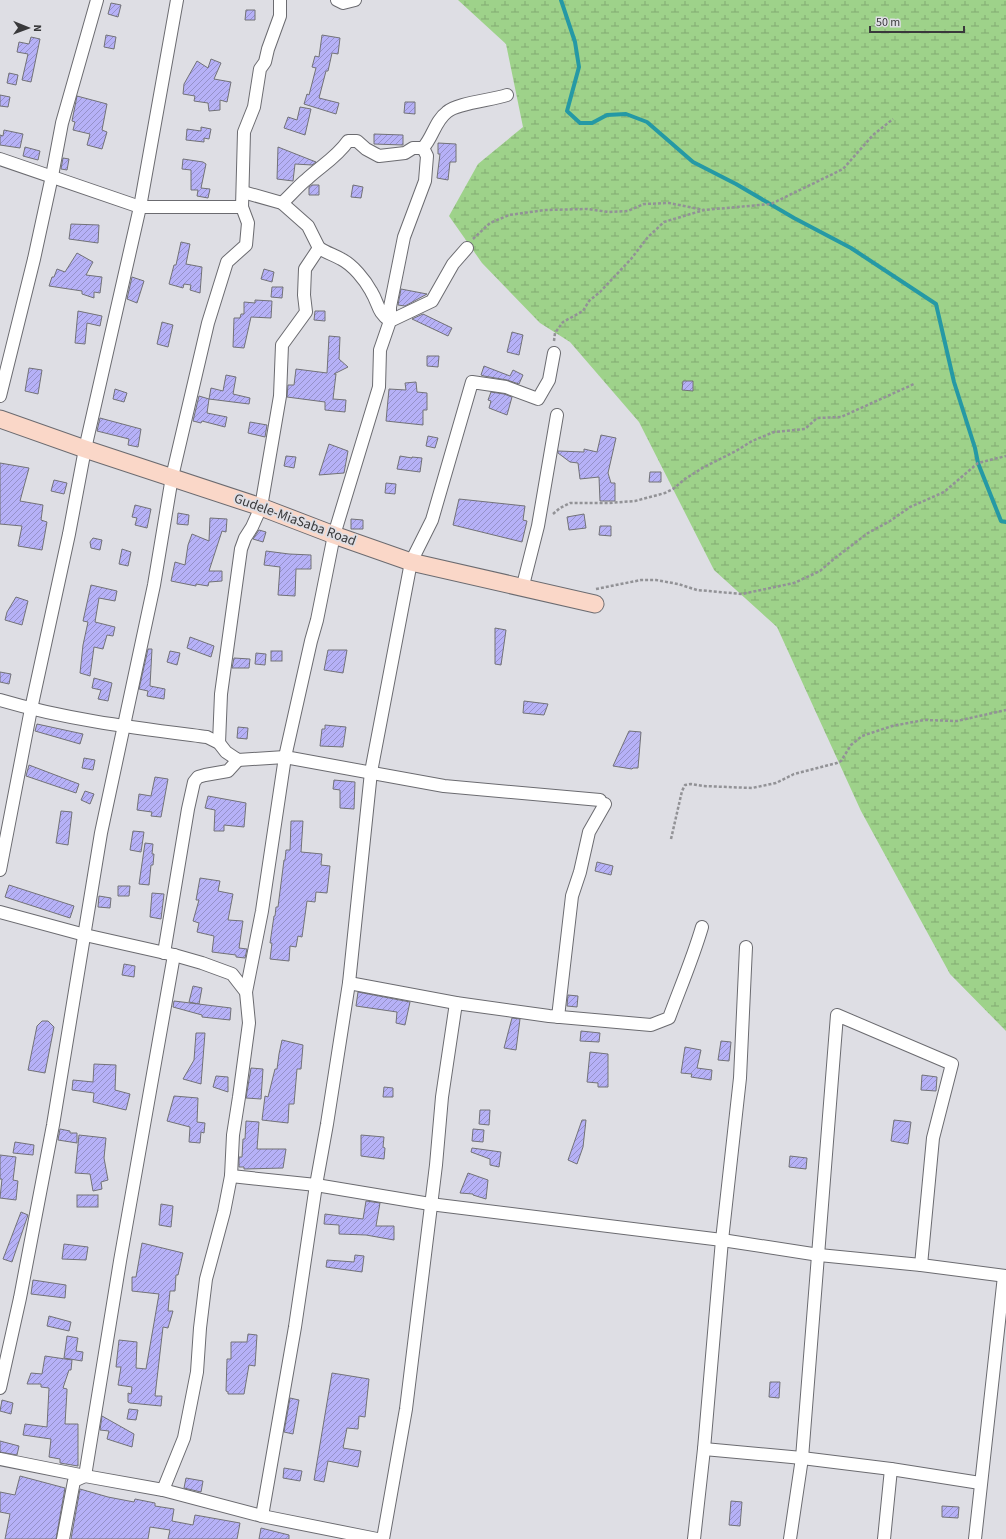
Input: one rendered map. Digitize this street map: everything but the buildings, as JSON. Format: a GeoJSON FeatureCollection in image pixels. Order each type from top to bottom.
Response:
{"type":"FeatureCollection","features":[{"type":"Feature","properties":{"kind":"street"},"geometry":{"type":"LineString","coordinates":[[0,396],[34,259],[62,123],[97,0]]}},
{"type":"Feature","properties":{"kind":"street"},"geometry":{"type":"LineString","coordinates":[[0,870],[31,709],[70,534],[85,449],[140,207],[176,0]]}},
{"type":"Feature","properties":{"kind":"street"},"geometry":{"type":"LineString","coordinates":[[0,1388],[20,1298],[53,1125],[101,833],[154,585],[172,477],[208,323],[227,262],[246,245],[248,223],[242,207],[244,132],[254,107],[260,69],[265,62],[272,36],[280,16],[280,0]]}},
{"type":"Feature","properties":{"kind":"street"},"geometry":{"type":"LineString","coordinates":[[337,0],[343,3],[355,0]]}},
{"type":"Feature","properties":{"kind":"street"},"geometry":{"type":"LineString","coordinates":[[423,148],[428,142],[437,123],[447,111],[470,103],[507,95]]}},
{"type":"Feature","properties":{"kind":"street"},"geometry":{"type":"LineString","coordinates":[[282,202],[306,179],[330,160],[348,141],[357,141],[366,149],[379,156],[405,153],[413,148],[423,148]]}},
{"type":"Feature","properties":{"kind":"street"},"geometry":{"type":"LineString","coordinates":[[163,1490],[184,1438],[197,1372],[200,1328],[206,1279],[224,1212],[231,1176],[233,1135],[249,1023],[246,992],[262,911],[285,757],[317,620],[334,535],[379,387],[380,350],[390,321],[390,307],[404,237],[425,181],[427,156],[423,148]]}},
{"type":"Feature","properties":{"kind":"street"},"geometry":{"type":"LineString","coordinates":[[0,159],[140,207],[242,207]]}},
{"type":"Feature","properties":{"kind":"street"},"geometry":{"type":"LineString","coordinates":[[243,192],[282,202],[308,226],[319,248],[329,255],[342,259],[354,270],[372,291],[382,316],[390,321]]}},
{"type":"Feature","properties":{"kind":"street"},"geometry":{"type":"LineString","coordinates":[[219,743],[221,694],[241,549],[261,506],[280,396],[282,345],[306,312],[304,295],[305,269],[319,248]]}},
{"type":"Feature","properties":{"kind":"street"},"geometry":{"type":"LineString","coordinates":[[390,321],[432,301],[453,264],[467,248]]}},
{"type":"Feature","properties":{"kind":"street"},"geometry":{"type":"LineString","coordinates":[[262,1516],[295,1327],[316,1185],[349,983],[371,772],[411,562],[432,520],[472,382],[506,387],[538,398],[549,380],[554,353]]}},
{"type":"Feature","properties":{"kind":"street"},"geometry":{"type":"LineString","coordinates":[[522,588],[538,526],[557,415]]}},
{"type":"Feature","properties":{"kind":"street","name":"Gudele-MiaSaba Road"},"geometry":{"type":"LineString","coordinates":[[0,418],[85,449],[261,506],[334,535],[411,562],[522,588],[593,597]]}},
{"type":"Feature","properties":{"kind":"street"},"geometry":{"type":"LineString","coordinates":[[0,700],[31,709],[123,727],[207,737],[219,743],[226,752],[238,760],[285,757],[444,786],[603,802],[589,832],[580,872],[572,896],[558,1017]]}},
{"type":"Feature","properties":{"kind":"street"},"geometry":{"type":"LineString","coordinates":[[85,1476],[169,954],[188,809],[194,782],[198,777],[205,774],[228,771],[238,760]]}},
{"type":"Feature","properties":{"kind":"street"},"geometry":{"type":"LineString","coordinates":[[0,912],[85,935],[202,963],[232,974],[246,992]]}},
{"type":"Feature","properties":{"kind":"street"},"geometry":{"type":"LineString","coordinates":[[349,983],[456,1003],[558,1017],[651,1025],[669,1018],[682,981],[694,955],[702,927]]}},
{"type":"Feature","properties":{"kind":"street"},"geometry":{"type":"LineString","coordinates":[[694,1539],[704,1449],[722,1240],[740,1078],[746,947]]}},
{"type":"Feature","properties":{"kind":"street"},"geometry":{"type":"LineString","coordinates":[[383,1539],[406,1409],[436,1165],[442,1097],[456,1003]]}},
{"type":"Feature","properties":{"kind":"street"},"geometry":{"type":"LineString","coordinates":[[790,1539],[802,1458],[837,1015],[952,1064],[933,1138],[921,1264]]}},
{"type":"Feature","properties":{"kind":"street"},"geometry":{"type":"LineString","coordinates":[[231,1176],[316,1185],[430,1204],[722,1240],[819,1256],[921,1264],[1005,1276],[980,1483],[975,1539]]}},
{"type":"Feature","properties":{"kind":"street"},"geometry":{"type":"LineString","coordinates":[[704,1449],[802,1458],[892,1469],[980,1483]]}},
{"type":"Feature","properties":{"kind":"street"},"geometry":{"type":"LineString","coordinates":[[0,1459],[163,1490],[262,1516],[377,1539]]}},
{"type":"Feature","properties":{"kind":"street"},"geometry":{"type":"LineString","coordinates":[[884,1539],[892,1469]]}},
{"type":"Feature","properties":{"kind":"street"},"geometry":{"type":"LineString","coordinates":[[63,1539],[74,1481],[85,1476]]}},
{"type":"Feature","properties":{"kind":"path"},"geometry":{"type":"LineString","coordinates":[[554,353],[555,334],[563,322],[583,311],[589,301],[621,270],[648,237],[664,222],[704,210],[771,204],[785,198],[842,169],[873,135],[893,119]]}},
{"type":"Feature","properties":{"kind":"path"},"geometry":{"type":"LineString","coordinates":[[467,248],[470,241],[490,223],[509,215],[545,210],[587,209],[609,212],[628,211],[644,204],[669,203],[704,210]]}},
{"type":"Feature","properties":{"kind":"path"},"geometry":{"type":"LineString","coordinates":[[538,526],[560,508],[570,503],[635,501],[666,493],[704,467],[752,441],[774,432],[805,429],[817,418],[840,417],[914,384]]}},
{"type":"Feature","properties":{"kind":"path"},"geometry":{"type":"LineString","coordinates":[[593,597],[641,580],[656,580],[678,584],[697,590],[742,594],[794,584],[820,571],[868,533],[890,522],[910,507],[944,492],[978,463],[1006,456]]}},
{"type":"Feature","properties":{"kind":"path"},"geometry":{"type":"LineString","coordinates":[[672,839],[682,791],[685,785],[691,784],[703,786],[752,788],[776,783],[794,774],[837,764],[841,761],[851,745],[862,736],[892,726],[924,720],[957,721],[1006,710]]}},
{"type":"Feature","properties":{"kind":"green space"},"geometry":{"type":"Polygon","coordinates":[[[458,0],[1006,0],[1006,1031],[950,974],[861,811],[777,627],[714,570],[639,422],[570,342],[540,323],[482,263],[449,216],[478,164],[523,127],[506,44],[458,0]]]}},
{"type":"Feature","properties":{"kind":"waterway"},"geometry":{"type":"LineString","coordinates":[[561,0],[575,42],[579,67],[567,111],[580,123],[592,123],[607,115],[626,114],[647,122],[693,162],[736,184],[794,218],[851,248],[936,304],[954,382],[975,448],[978,463],[1001,521],[1006,522]]}}]}
